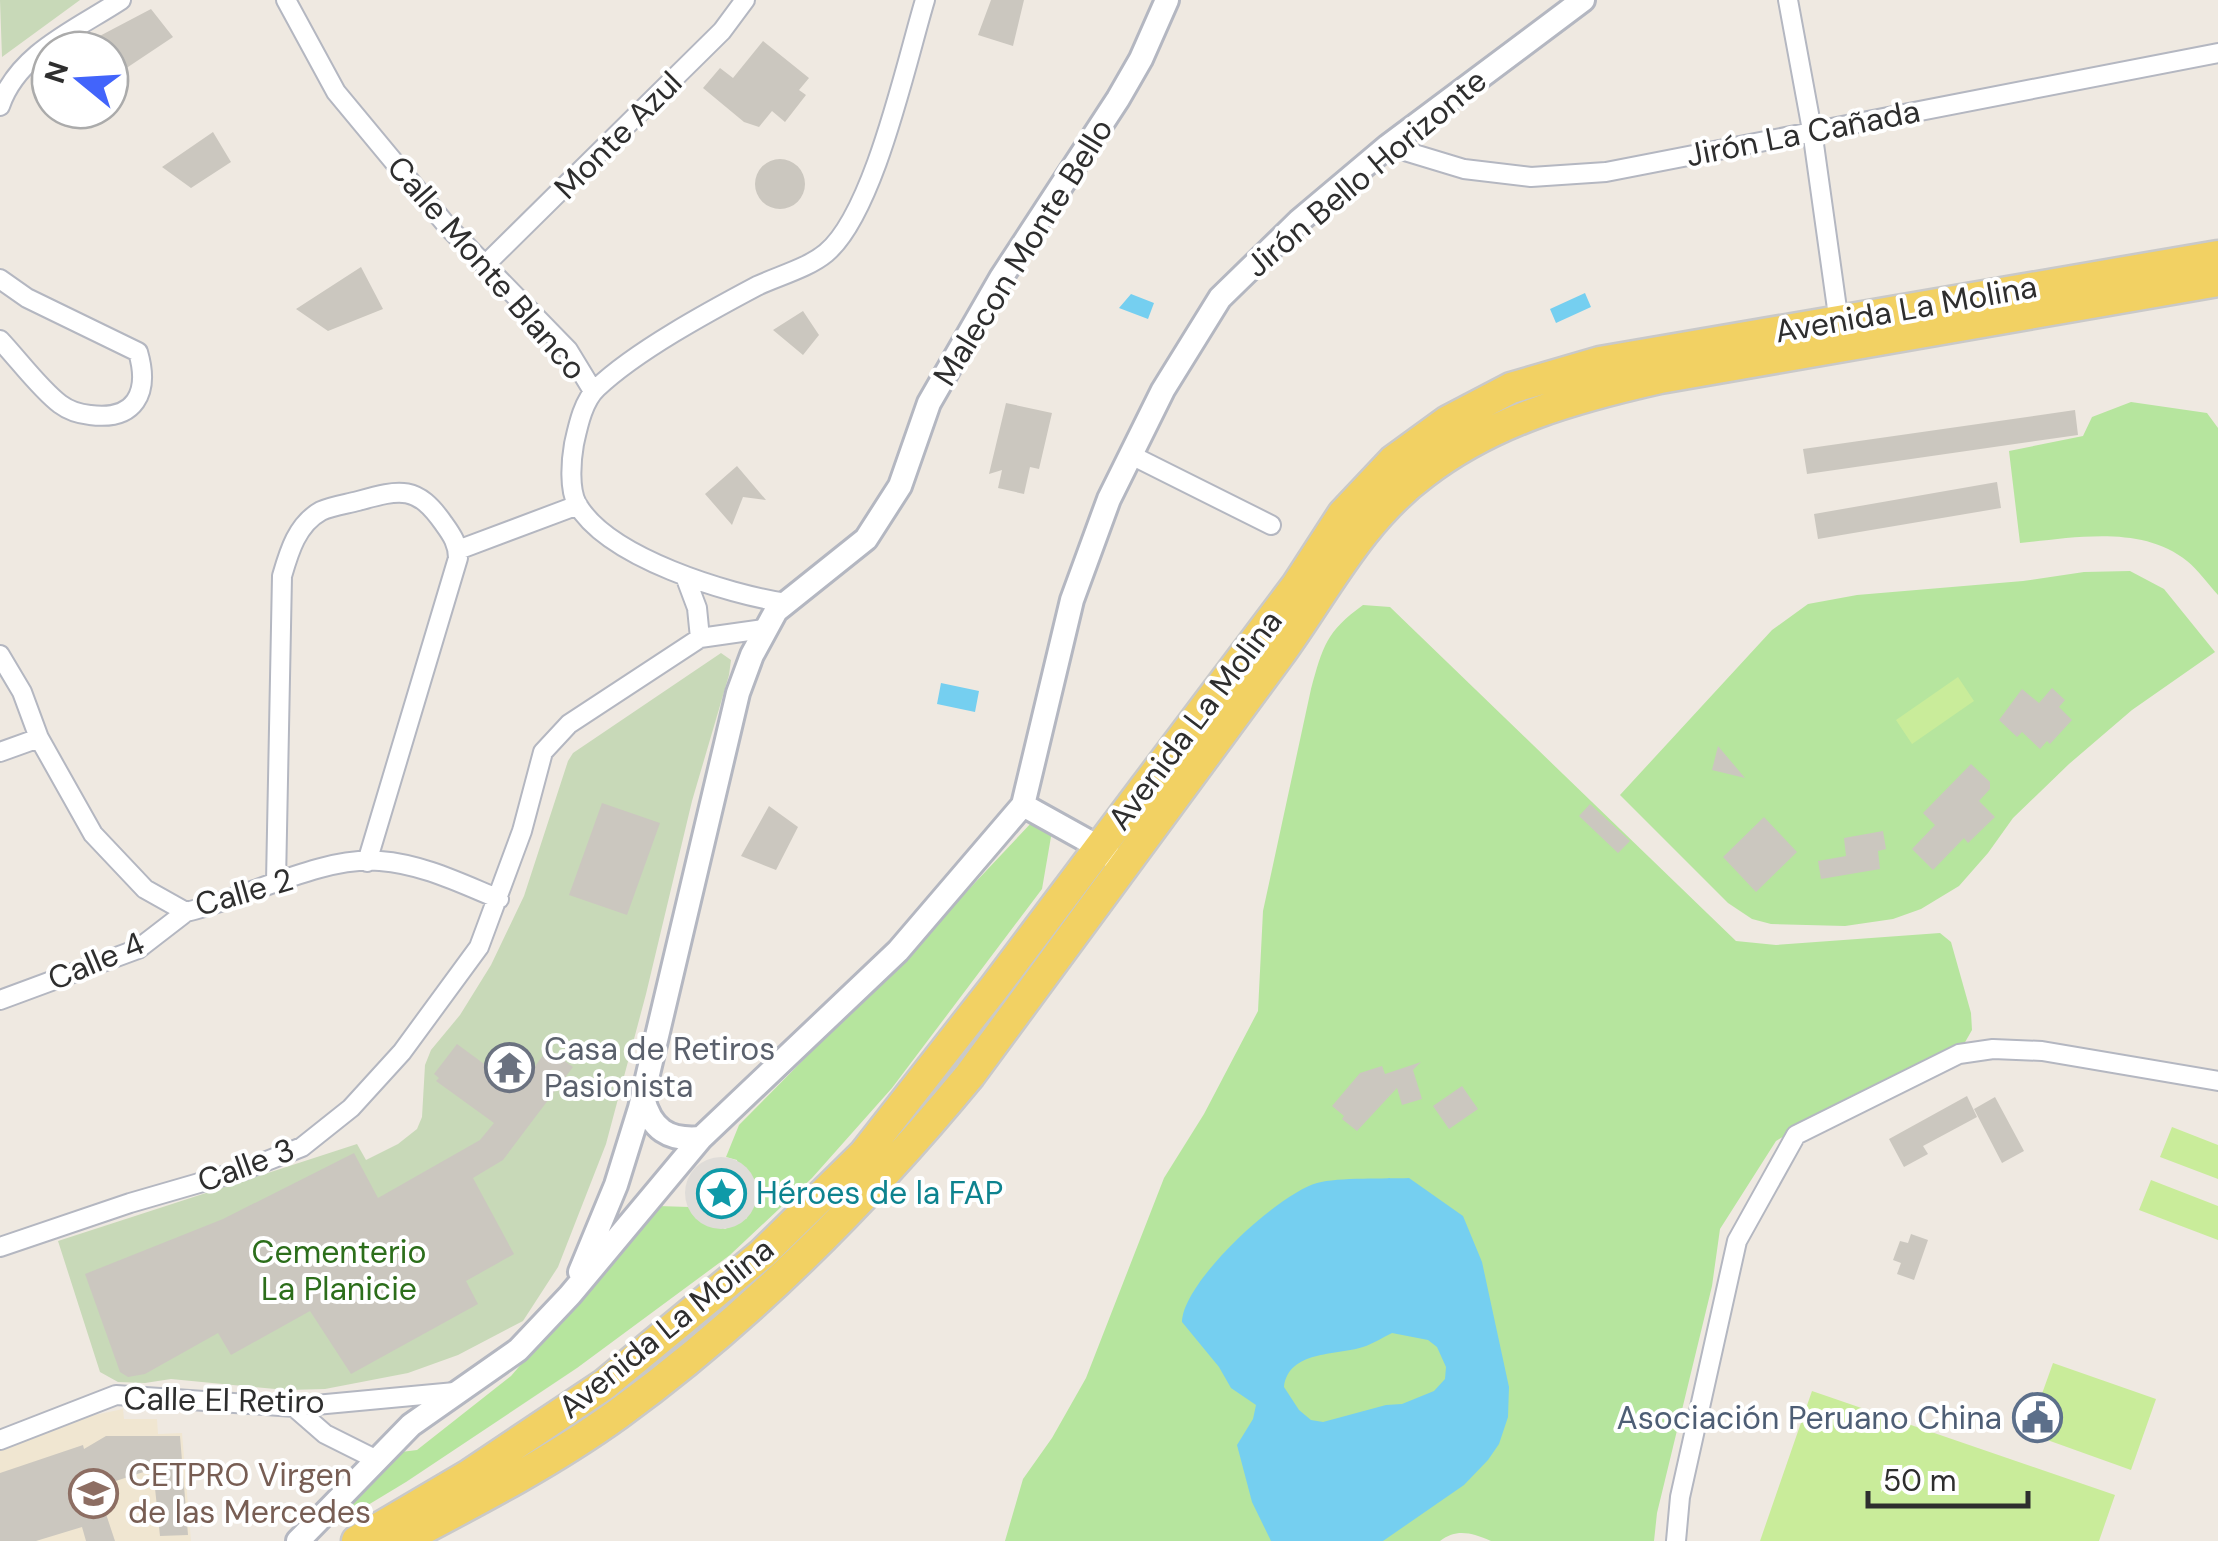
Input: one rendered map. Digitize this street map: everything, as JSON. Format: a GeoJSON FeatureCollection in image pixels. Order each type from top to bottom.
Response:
{"type":"FeatureCollection","features":[{"type":"Feature","properties":{"kind":"main road","name":"Avenida La Molina"},"geometry":{"type":"LineString","coordinates":[[1841,334],[2218,256]]}},
{"type":"Feature","properties":{"kind":"main road","name":"Avenida La Molina"},"geometry":{"type":"LineString","coordinates":[[400,1541],[495,1491],[616,1416],[713,1339],[818,1244],[917,1139],[970,1075],[1111,857],[1343,514],[1360,493],[1415,443],[1477,405],[1539,379],[1652,352],[1841,334],[2218,280]]}},
{"type":"Feature","properties":{"kind":"main road","name":"Avenida La Molina"},"geometry":{"type":"LineString","coordinates":[[357,1541],[469,1475],[605,1384],[762,1254],[864,1154],[1111,857]]}},
{"type":"Feature","properties":{"kind":"street"},"geometry":{"type":"LineString","coordinates":[[0,106],[12,79],[25,63],[121,0]]}},
{"type":"Feature","properties":{"kind":"street","name":"Calle Monte Blanco"},"geometry":{"type":"LineString","coordinates":[[286,0],[336,92],[448,227],[568,350],[594,391],[580,421],[573,451],[572,491],[578,505]]}},
{"type":"Feature","properties":{"kind":"street","name":"Monte Azul"},"geometry":{"type":"LineString","coordinates":[[485,265],[722,31],[745,0]]}},
{"type":"Feature","properties":{"kind":"street"},"geometry":{"type":"LineString","coordinates":[[594,391],[658,344],[754,288],[825,254],[852,222],[874,170],[925,0]]}},
{"type":"Feature","properties":{"kind":"street","name":"Malecon Monte Bello"},"geometry":{"type":"LineString","coordinates":[[570,1295],[616,1185],[642,1098],[738,693],[764,629],[786,603],[866,539],[900,486],[929,403],[1001,278],[1118,99],[1167,0]]}},
{"type":"Feature","properties":{"kind":"street","name":"Jirón Bello Horizonte"},"geometry":{"type":"LineString","coordinates":[[298,1541],[411,1426],[518,1350],[570,1295],[700,1138],[898,951],[1022,805],[1072,600],[1109,499],[1163,390],[1220,298],[1299,221],[1388,146],[1582,0]]}},
{"type":"Feature","properties":{"kind":"street"},"geometry":{"type":"LineString","coordinates":[[1788,0],[1812,130],[1841,334]]}},
{"type":"Feature","properties":{"kind":"street","name":"Jirón La Cañada"},"geometry":{"type":"LineString","coordinates":[[1388,146],[1464,170],[1531,177],[1606,172],[2218,52]]}},
{"type":"Feature","properties":{"kind":"street"},"geometry":{"type":"LineString","coordinates":[[0,279],[26,298],[138,352],[144,372],[142,389],[131,408],[120,415],[79,414],[60,404],[0,340]]}},
{"type":"Feature","properties":{"kind":"street"},"geometry":{"type":"LineString","coordinates":[[1131,455],[1271,526]]}},
{"type":"Feature","properties":{"kind":"street"},"geometry":{"type":"LineString","coordinates":[[276,882],[282,576],[291,546],[304,526],[321,512],[387,492],[408,492],[431,505],[458,550],[454,576],[367,862]]}},
{"type":"Feature","properties":{"kind":"street"},"geometry":{"type":"LineString","coordinates":[[458,550],[578,505],[607,535],[685,576],[737,595],[786,603]]}},
{"type":"Feature","properties":{"kind":"street"},"geometry":{"type":"LineString","coordinates":[[685,576],[697,608],[700,638],[764,629]]}},
{"type":"Feature","properties":{"kind":"street","name":"Calle 3"},"geometry":{"type":"LineString","coordinates":[[0,1247],[130,1202],[244,1170],[302,1147],[351,1108],[413,1038],[479,948],[543,752],[569,724],[700,638]]}},
{"type":"Feature","properties":{"kind":"street","name":"Calle 2"},"geometry":{"type":"LineString","coordinates":[[0,655],[22,692],[39,738],[93,834],[144,889],[186,912],[225,904],[276,882],[329,867],[378,860],[430,870],[498,899]]}},
{"type":"Feature","properties":{"kind":"street"},"geometry":{"type":"LineString","coordinates":[[0,752],[39,738]]}},
{"type":"Feature","properties":{"kind":"street"},"geometry":{"type":"LineString","coordinates":[[1022,805],[1111,857]]}},
{"type":"Feature","properties":{"kind":"street","name":"Calle 4"},"geometry":{"type":"LineString","coordinates":[[0,1000],[138,949],[186,912]]}},
{"type":"Feature","properties":{"kind":"street"},"geometry":{"type":"LineString","coordinates":[[1676,1541],[1680,1497],[1736,1242],[1796,1136],[1958,1054],[1992,1049],[2042,1051],[2218,1080]]}},
{"type":"Feature","properties":{"kind":"street"},"geometry":{"type":"LineString","coordinates":[[642,1098],[648,1118],[661,1133],[680,1140],[700,1138]]}},
{"type":"Feature","properties":{"kind":"street","name":"Calle El Retiro"},"geometry":{"type":"LineString","coordinates":[[0,1440],[116,1394],[294,1407],[455,1392]]}},
{"type":"Feature","properties":{"kind":"street"},"geometry":{"type":"LineString","coordinates":[[294,1407],[325,1434],[377,1460]]}},
{"type":"Feature","properties":{"kind":"shaded area"},"geometry":{"type":"Polygon","coordinates":[[[721,1157],[746,1168],[757,1193],[746,1218],[721,1229],[696,1218],[685,1193],[696,1168],[721,1157]]]}},
{"type":"Feature","properties":{"kind":"shaded area","name":"CETPRO Virgen de las Mercedes"},"geometry":{"type":"Polygon","coordinates":[[[123,1409],[124,1419],[157,1419],[158,1434],[182,1433],[191,1541],[0,1541],[0,1444],[71,1420],[123,1409]]]}},
{"type":"Feature","properties":{"kind":"green space"},"geometry":{"type":"Polygon","coordinates":[[[0,0],[80,0],[39,30],[30,30],[30,37],[2,57],[0,0]]]}},
{"type":"Feature","properties":{"kind":"green space"},"geometry":{"type":"Polygon","coordinates":[[[2131,402],[2207,413],[2218,428],[2218,595],[2187,561],[2149,542],[2106,536],[2020,543],[2009,451],[2083,436],[2092,417],[2131,402]]]}},
{"type":"Feature","properties":{"kind":"green space"},"geometry":{"type":"Polygon","coordinates":[[[2130,571],[2164,589],[2215,652],[2132,710],[2069,764],[2013,818],[1959,886],[1921,909],[1893,919],[1845,926],[1771,924],[1752,919],[1728,903],[1620,795],[1772,630],[1808,604],[1857,595],[2084,572],[2130,571]]]}},
{"type":"Feature","properties":{"kind":"green space"},"geometry":{"type":"Polygon","coordinates":[[[1363,605],[1390,607],[1736,941],[1776,945],[1940,933],[1951,942],[1972,1030],[1964,1044],[1851,1096],[1776,1141],[1720,1229],[1712,1286],[1657,1513],[1654,1541],[1491,1541],[1465,1533],[1452,1534],[1440,1541],[1005,1541],[1023,1479],[1086,1378],[1164,1178],[1204,1114],[1258,1011],[1263,911],[1311,689],[1328,641],[1341,623],[1363,605]]]}},
{"type":"Feature","properties":{"kind":"green space","name":"Cementerio La Planicie"},"geometry":{"type":"Polygon","coordinates":[[[721,653],[731,660],[729,675],[692,801],[606,1144],[558,1267],[523,1321],[458,1355],[408,1373],[325,1389],[286,1390],[171,1379],[118,1382],[100,1372],[58,1241],[357,1144],[366,1160],[417,1129],[422,1117],[425,1065],[431,1050],[460,1015],[491,965],[524,896],[573,753],[721,653]]]}},
{"type":"Feature","properties":{"kind":"green space"},"geometry":{"type":"Polygon","coordinates":[[[1958,677],[1974,701],[1912,744],[1896,720],[1958,677]]]}},
{"type":"Feature","properties":{"kind":"green space"},"geometry":{"type":"Polygon","coordinates":[[[1033,821],[1052,831],[1042,889],[892,1088],[812,1178],[730,1255],[577,1368],[406,1482],[363,1508],[341,1514],[401,1452],[417,1450],[511,1376],[658,1206],[689,1207],[693,1215],[725,1229],[747,1218],[737,1160],[726,1157],[739,1125],[1033,821]]]}},
{"type":"Feature","properties":{"kind":"green space"},"geometry":{"type":"Polygon","coordinates":[[[2172,1127],[2218,1145],[2218,1179],[2160,1157],[2172,1127]]]}},
{"type":"Feature","properties":{"kind":"green space"},"geometry":{"type":"Polygon","coordinates":[[[2151,1180],[2218,1206],[2218,1240],[2139,1210],[2151,1180]]]}},
{"type":"Feature","properties":{"kind":"green space"},"geometry":{"type":"Polygon","coordinates":[[[2053,1363],[2156,1399],[2131,1470],[2028,1433],[2053,1363]]]}},
{"type":"Feature","properties":{"kind":"green space"},"geometry":{"type":"Polygon","coordinates":[[[1812,1391],[2115,1495],[2099,1541],[1760,1541],[1812,1391]]]}},
{"type":"Feature","properties":{"kind":"water"},"geometry":{"type":"Polygon","coordinates":[[[1585,293],[1591,307],[1556,323],[1550,309],[1585,293]]]}},
{"type":"Feature","properties":{"kind":"water"},"geometry":{"type":"Polygon","coordinates":[[[1131,294],[1154,303],[1148,319],[1119,308],[1131,294]]]}},
{"type":"Feature","properties":{"kind":"water"},"geometry":{"type":"Polygon","coordinates":[[[941,683],[979,691],[975,712],[937,704],[941,683]]]}},
{"type":"Feature","properties":{"kind":"water"},"geometry":{"type":"Polygon","coordinates":[[[1409,1178],[1463,1216],[1482,1262],[1509,1387],[1508,1417],[1499,1444],[1464,1485],[1383,1541],[1271,1541],[1252,1502],[1237,1445],[1253,1419],[1256,1405],[1231,1388],[1182,1322],[1186,1305],[1235,1241],[1300,1190],[1326,1181],[1409,1178]],[[1392,1333],[1363,1347],[1315,1356],[1295,1366],[1284,1387],[1299,1410],[1311,1420],[1323,1422],[1402,1404],[1434,1391],[1445,1379],[1446,1367],[1437,1347],[1428,1340],[1392,1333]]]}},
{"type":"Feature","properties":{"kind":"building"},"geometry":{"type":"Polygon","coordinates":[[[991,0],[1024,0],[1013,46],[978,35],[991,0]]]}},
{"type":"Feature","properties":{"kind":"building"},"geometry":{"type":"Polygon","coordinates":[[[151,9],[173,37],[130,66],[130,30],[111,30],[151,9]]]}},
{"type":"Feature","properties":{"kind":"building"},"geometry":{"type":"Polygon","coordinates":[[[763,41],[809,78],[799,90],[806,95],[785,122],[772,111],[759,127],[744,122],[703,88],[720,68],[733,78],[763,41]]]}},
{"type":"Feature","properties":{"kind":"building"},"geometry":{"type":"Polygon","coordinates":[[[213,132],[231,162],[191,188],[162,167],[213,132]]]}},
{"type":"Feature","properties":{"kind":"building"},"geometry":{"type":"Polygon","coordinates":[[[780,159],[798,166],[805,184],[798,202],[780,209],[762,202],[755,184],[762,166],[780,159]]]}},
{"type":"Feature","properties":{"kind":"building"},"geometry":{"type":"Polygon","coordinates":[[[361,267],[383,309],[328,331],[296,309],[361,267]]]}},
{"type":"Feature","properties":{"kind":"building"},"geometry":{"type":"Polygon","coordinates":[[[803,311],[819,335],[803,355],[773,330],[803,311]]]}},
{"type":"Feature","properties":{"kind":"building"},"geometry":{"type":"Polygon","coordinates":[[[1006,403],[1052,413],[1039,469],[1030,467],[1024,494],[998,488],[1002,470],[989,474],[1006,403]]]}},
{"type":"Feature","properties":{"kind":"building"},"geometry":{"type":"Polygon","coordinates":[[[2075,410],[2078,435],[1807,474],[1803,449],[2075,410]]]}},
{"type":"Feature","properties":{"kind":"building"},"geometry":{"type":"Polygon","coordinates":[[[737,466],[766,500],[743,497],[732,525],[705,494],[737,466]]]}},
{"type":"Feature","properties":{"kind":"building"},"geometry":{"type":"Polygon","coordinates":[[[1997,482],[2001,508],[1818,539],[1814,514],[1997,482]]]}},
{"type":"Feature","properties":{"kind":"building"},"geometry":{"type":"Polygon","coordinates":[[[2052,688],[2065,700],[2059,707],[2072,720],[2050,744],[2047,741],[2040,749],[2022,732],[2017,737],[1999,720],[2022,689],[2039,703],[2052,688]]]}},
{"type":"Feature","properties":{"kind":"building"},"geometry":{"type":"Polygon","coordinates":[[[1718,746],[1745,778],[1712,770],[1718,746]]]}},
{"type":"Feature","properties":{"kind":"building"},"geometry":{"type":"Polygon","coordinates":[[[1971,764],[1990,782],[1990,789],[1979,801],[1995,817],[1968,843],[1964,838],[1933,870],[1912,849],[1935,825],[1923,813],[1971,764]]]}},
{"type":"Feature","properties":{"kind":"building"},"geometry":{"type":"Polygon","coordinates":[[[602,803],[660,823],[627,915],[569,895],[602,803]]]}},
{"type":"Feature","properties":{"kind":"building"},"geometry":{"type":"Polygon","coordinates":[[[1590,804],[1630,841],[1618,853],[1579,816],[1590,804]]]}},
{"type":"Feature","properties":{"kind":"building"},"geometry":{"type":"Polygon","coordinates":[[[769,806],[798,827],[776,870],[741,856],[769,806]]]}},
{"type":"Feature","properties":{"kind":"building"},"geometry":{"type":"Polygon","coordinates":[[[1764,817],[1797,852],[1756,892],[1723,857],[1764,817]]]}},
{"type":"Feature","properties":{"kind":"building"},"geometry":{"type":"Polygon","coordinates":[[[1883,831],[1886,849],[1878,851],[1880,869],[1821,879],[1818,861],[1846,856],[1844,838],[1883,831]]]}},
{"type":"Feature","properties":{"kind":"building"},"geometry":{"type":"Polygon","coordinates":[[[457,1044],[518,1089],[544,1054],[551,1051],[573,1067],[503,1160],[473,1178],[514,1254],[466,1281],[478,1304],[351,1374],[310,1311],[231,1355],[218,1333],[145,1374],[128,1377],[120,1372],[85,1274],[223,1219],[354,1153],[378,1198],[480,1140],[494,1123],[436,1081],[439,1078],[434,1074],[457,1044]]]}},
{"type":"Feature","properties":{"kind":"building"},"geometry":{"type":"Polygon","coordinates":[[[1421,1062],[1413,1070],[1422,1099],[1402,1105],[1397,1088],[1357,1131],[1332,1106],[1360,1073],[1382,1066],[1385,1074],[1421,1062]]]}},
{"type":"Feature","properties":{"kind":"building"},"geometry":{"type":"Polygon","coordinates":[[[1462,1086],[1478,1109],[1449,1129],[1433,1106],[1462,1086]]]}},
{"type":"Feature","properties":{"kind":"building"},"geometry":{"type":"Polygon","coordinates":[[[1967,1096],[1977,1117],[1923,1146],[1928,1154],[1904,1167],[1889,1139],[1967,1096]]]}},
{"type":"Feature","properties":{"kind":"building"},"geometry":{"type":"Polygon","coordinates":[[[1995,1097],[2024,1151],[2002,1163],[1974,1109],[1995,1097]]]}},
{"type":"Feature","properties":{"kind":"building"},"geometry":{"type":"Polygon","coordinates":[[[1911,1234],[1928,1240],[1914,1280],[1897,1274],[1901,1263],[1893,1260],[1900,1241],[1908,1243],[1911,1234]]]}},
{"type":"Feature","properties":{"kind":"building","name":"CETPRO Virgen de las Mercedes"},"geometry":{"type":"Polygon","coordinates":[[[106,1436],[180,1436],[188,1535],[160,1536],[153,1469],[97,1487],[115,1541],[86,1541],[82,1527],[36,1541],[0,1541],[0,1473],[83,1445],[84,1449],[106,1436]]]}},
{"type":"Feature","properties":{"kind":"place","name":"Casa de Retiros Pasionista"},"geometry":{"type":"Point","coordinates":[509,1067]}},
{"type":"Feature","properties":{"kind":"place","name":"Héroes de la FAP"},"geometry":{"type":"Point","coordinates":[721,1193]}},
{"type":"Feature","properties":{"kind":"place","name":"Asociación Peruano China"},"geometry":{"type":"Point","coordinates":[2037,1418]}},
{"type":"Feature","properties":{"kind":"place","name":"CETPRO Virgen de las Mercedes"},"geometry":{"type":"Point","coordinates":[93,1493]}}]}
